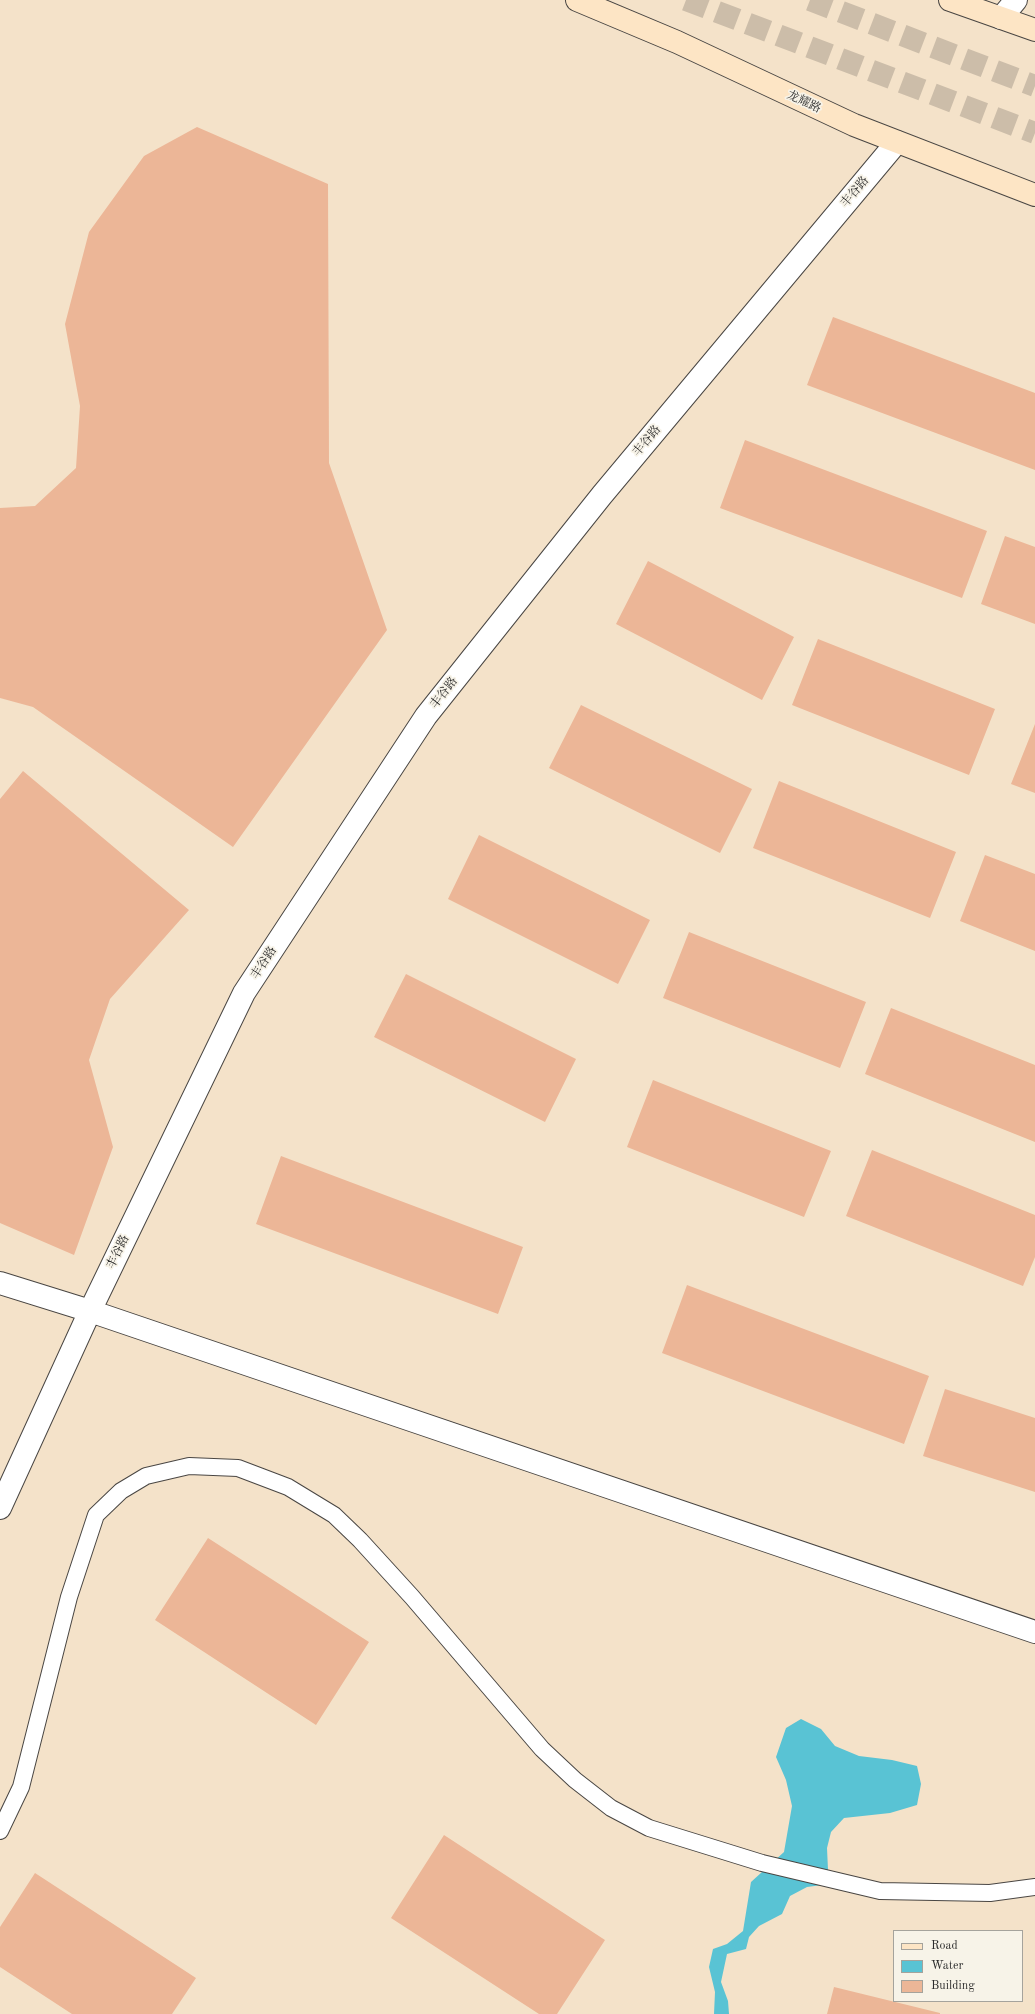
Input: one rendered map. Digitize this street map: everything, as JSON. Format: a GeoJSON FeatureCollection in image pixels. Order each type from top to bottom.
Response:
{"type":"FeatureCollection","features":[{"type":"Feature","properties":{"kind":"main road","name":"龙耀路"},"geometry":{"type":"LineString","coordinates":[[577,0],[677,42],[854,125],[1035,195]]}},
{"type":"Feature","properties":{"kind":"main road"},"geometry":{"type":"LineString","coordinates":[[950,0],[1035,30]]}},
{"type":"Feature","properties":{"kind":"street"},"geometry":{"type":"LineString","coordinates":[[1001,18],[1016,0]]}},
{"type":"Feature","properties":{"kind":"street","name":"丰谷路"},"geometry":{"type":"LineString","coordinates":[[0,1508],[90,1310],[244,993],[426,716],[602,494],[897,142]]}},
{"type":"Feature","properties":{"kind":"street"},"geometry":{"type":"LineString","coordinates":[[0,1283],[90,1310],[1035,1632]]}},
{"type":"Feature","properties":{"kind":"lane"},"geometry":{"type":"LineString","coordinates":[[0,1830],[21,1787],[69,1597],[96,1515],[121,1490],[146,1476],[189,1466],[231,1467],[238,1468],[288,1487],[334,1515],[360,1540],[412,1597],[542,1749],[575,1780],[611,1808],[649,1828],[762,1863],[880,1890],[990,1894],[1035,1887]]}},
{"type":"Feature","properties":{"kind":"water"},"geometry":{"type":"Polygon","coordinates":[[[801,1719],[821,1729],[835,1746],[859,1756],[892,1760],[917,1766],[921,1784],[917,1805],[890,1813],[844,1818],[831,1832],[827,1848],[828,1870],[822,1885],[807,1887],[790,1896],[782,1914],[759,1926],[749,1937],[746,1949],[727,1954],[721,1982],[728,2001],[729,2014],[714,2014],[715,1992],[709,1967],[713,1949],[727,1944],[743,1931],[751,1882],[784,1852],[792,1806],[786,1780],[776,1757],[786,1728],[801,1719]]]}},
{"type":"Feature","properties":{"kind":"building"},"geometry":{"type":"Polygon","coordinates":[[[197,127],[328,184],[329,463],[387,630],[233,847],[33,707],[0,698],[0,508],[35,506],[76,468],[80,406],[65,324],[89,232],[144,156],[197,127]]]}},
{"type":"Feature","properties":{"kind":"building"},"geometry":{"type":"Polygon","coordinates":[[[833,317],[1035,393],[1035,470],[807,385],[833,317]]]}},
{"type":"Feature","properties":{"kind":"building"},"geometry":{"type":"Polygon","coordinates":[[[745,440],[987,531],[962,598],[720,508],[745,440]]]}},
{"type":"Feature","properties":{"kind":"building"},"geometry":{"type":"Polygon","coordinates":[[[1005,536],[1035,547],[1035,624],[981,604],[1005,536]]]}},
{"type":"Feature","properties":{"kind":"building"},"geometry":{"type":"Polygon","coordinates":[[[648,561],[794,637],[762,700],[616,624],[648,561]]]}},
{"type":"Feature","properties":{"kind":"building"},"geometry":{"type":"Polygon","coordinates":[[[818,639],[995,709],[969,775],[792,705],[818,639]]]}},
{"type":"Feature","properties":{"kind":"building"},"geometry":{"type":"Polygon","coordinates":[[[581,705],[752,789],[720,853],[549,768],[581,705]]]}},
{"type":"Feature","properties":{"kind":"building"},"geometry":{"type":"Polygon","coordinates":[[[1035,724],[1035,793],[1011,784],[1035,724]]]}},
{"type":"Feature","properties":{"kind":"building"},"geometry":{"type":"Polygon","coordinates":[[[23,771],[189,910],[110,999],[89,1060],[113,1147],[74,1255],[0,1223],[0,799],[23,771]]]}},
{"type":"Feature","properties":{"kind":"building"},"geometry":{"type":"Polygon","coordinates":[[[779,781],[956,852],[930,918],[753,848],[779,781]]]}},
{"type":"Feature","properties":{"kind":"building"},"geometry":{"type":"Polygon","coordinates":[[[479,835],[650,920],[618,984],[448,899],[479,835]]]}},
{"type":"Feature","properties":{"kind":"building"},"geometry":{"type":"Polygon","coordinates":[[[985,855],[1035,874],[1035,951],[960,921],[985,855]]]}},
{"type":"Feature","properties":{"kind":"building"},"geometry":{"type":"Polygon","coordinates":[[[689,932],[866,1002],[840,1068],[663,998],[689,932]]]}},
{"type":"Feature","properties":{"kind":"building"},"geometry":{"type":"Polygon","coordinates":[[[406,974],[576,1059],[545,1122],[374,1037],[406,974]]]}},
{"type":"Feature","properties":{"kind":"building"},"geometry":{"type":"Polygon","coordinates":[[[891,1008],[1035,1065],[1035,1142],[865,1074],[891,1008]]]}},
{"type":"Feature","properties":{"kind":"building"},"geometry":{"type":"Polygon","coordinates":[[[653,1080],[831,1151],[804,1217],[627,1147],[653,1080]]]}},
{"type":"Feature","properties":{"kind":"building"},"geometry":{"type":"Polygon","coordinates":[[[872,1150],[1035,1215],[1035,1257],[1023,1286],[846,1216],[872,1150]]]}},
{"type":"Feature","properties":{"kind":"building"},"geometry":{"type":"Polygon","coordinates":[[[281,1156],[523,1247],[498,1314],[256,1224],[281,1156]]]}},
{"type":"Feature","properties":{"kind":"building"},"geometry":{"type":"Polygon","coordinates":[[[687,1285],[929,1376],[904,1444],[662,1353],[687,1285]]]}},
{"type":"Feature","properties":{"kind":"building"},"geometry":{"type":"Polygon","coordinates":[[[945,1389],[1035,1418],[1035,1492],[923,1456],[945,1389]]]}},
{"type":"Feature","properties":{"kind":"building"},"geometry":{"type":"Polygon","coordinates":[[[208,1538],[369,1642],[316,1725],[155,1620],[208,1538]]]}},
{"type":"Feature","properties":{"kind":"building"},"geometry":{"type":"Polygon","coordinates":[[[444,1835],[605,1940],[557,2014],[539,2014],[391,1918],[444,1835]]]}},
{"type":"Feature","properties":{"kind":"building"},"geometry":{"type":"Polygon","coordinates":[[[35,1873],[196,1978],[172,2014],[72,2014],[0,1967],[0,1927],[35,1873]]]}},
{"type":"Feature","properties":{"kind":"building"},"geometry":{"type":"Polygon","coordinates":[[[834,1987],[940,2013],[940,2014],[827,2014],[834,1987]]]}},
{"type":"Feature","properties":{"kind":"tunnel"},"geometry":{"type":"LineString","coordinates":[[686,0],[1035,133]]}},
{"type":"Feature","properties":{"kind":"tunnel"},"geometry":{"type":"LineString","coordinates":[[810,0],[1035,86]]}}]}
